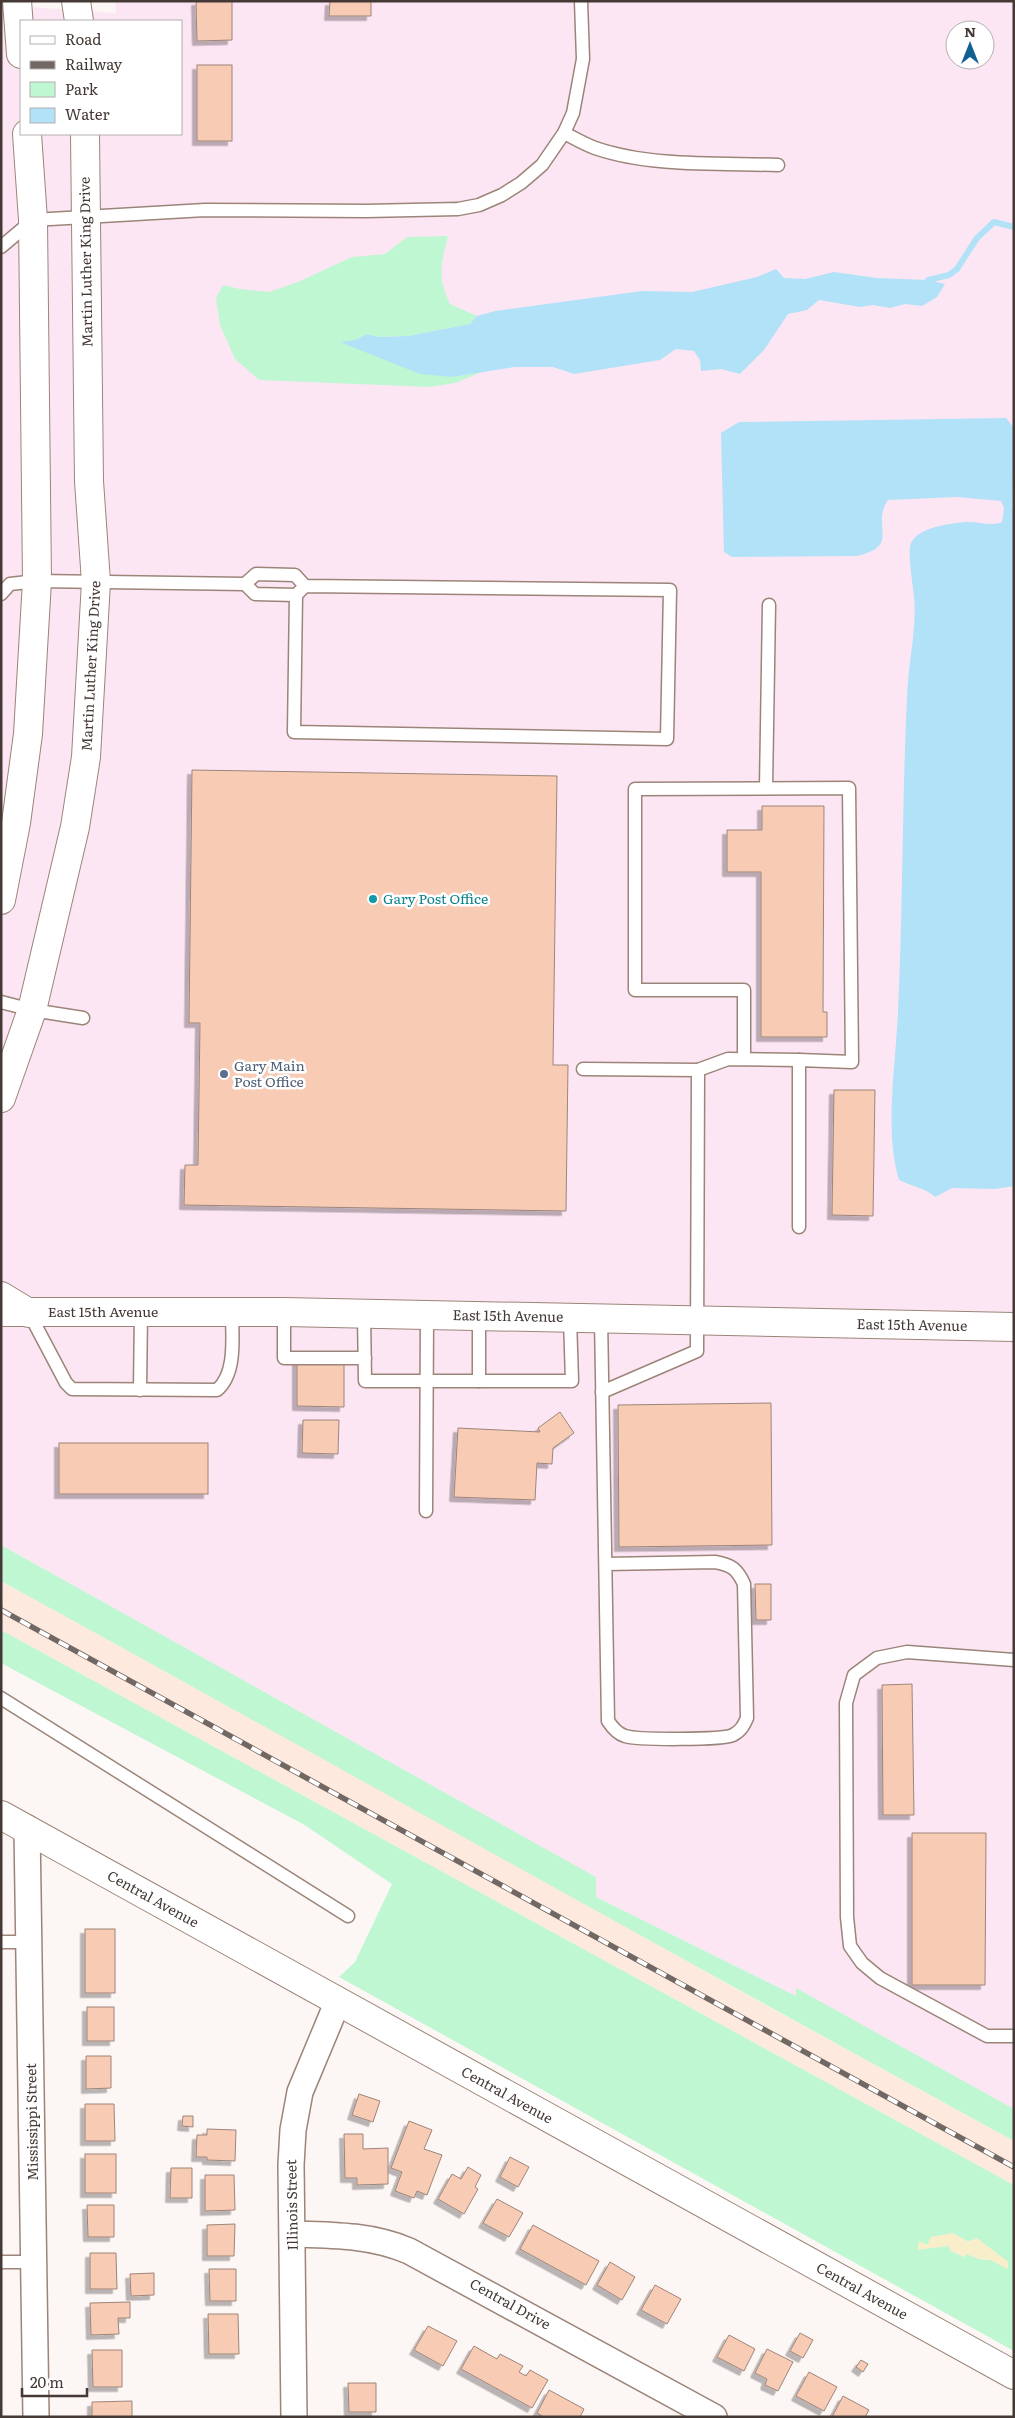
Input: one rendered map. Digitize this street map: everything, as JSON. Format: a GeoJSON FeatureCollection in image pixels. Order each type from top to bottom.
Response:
{"type":"FeatureCollection","features":[{"type":"Feature","properties":{"kind":"main road"},"geometry":{"type":"LineString","coordinates":[[17,1],[20,41]]}},
{"type":"Feature","properties":{"kind":"main road"},"geometry":{"type":"LineString","coordinates":[[76,1],[79,20]]}},
{"type":"Feature","properties":{"kind":"main road"},"geometry":{"type":"LineString","coordinates":[[1,900],[16,823],[28,734],[37,581],[33,220],[27,135]]}},
{"type":"Feature","properties":{"kind":"main road","name":"Martin Luther King Drive"},"geometry":{"type":"LineString","coordinates":[[1,1098],[32,1010],[75,827],[86,757],[96,582],[89,481],[84,135]]}},
{"type":"Feature","properties":{"kind":"main road"},"geometry":{"type":"LineString","coordinates":[[1,1296],[30,1312]]}},
{"type":"Feature","properties":{"kind":"main road","name":"East 15th Avenue"},"geometry":{"type":"LineString","coordinates":[[1,1312],[284,1312],[1014,1327]]}},
{"type":"Feature","properties":{"kind":"main road","name":"Central Avenue"},"geometry":{"type":"LineString","coordinates":[[1,1815],[1014,2375]]}},
{"type":"Feature","properties":{"kind":"street","name":"Mississippi Street"},"geometry":{"type":"LineString","coordinates":[[27,1828],[36,2262],[36,2417]]}},
{"type":"Feature","properties":{"kind":"street","name":"Illinois Street"},"geometry":{"type":"LineString","coordinates":[[294,2417],[292,2150],[297,2104],[303,2081],[338,2001]]}},
{"type":"Feature","properties":{"kind":"street","name":"Central Drive"},"geometry":{"type":"LineString","coordinates":[[292,2234],[365,2238],[381,2241],[409,2251],[714,2417]]}},
{"type":"Feature","properties":{"kind":"lane"},"geometry":{"type":"LineString","coordinates":[[1,247],[33,220],[205,210],[366,212],[479,205],[502,195],[521,183],[542,165],[564,133],[572,113],[582,73],[583,38],[580,1]]}},
{"type":"Feature","properties":{"kind":"lane"},"geometry":{"type":"LineString","coordinates":[[564,133],[593,148],[629,157],[699,163],[778,165]]}},
{"type":"Feature","properties":{"kind":"lane"},"geometry":{"type":"LineString","coordinates":[[1,594],[10,584],[37,581],[245,584],[256,574],[295,575],[300,590],[294,732],[667,738],[670,590],[300,590],[255,594],[245,584]]}},
{"type":"Feature","properties":{"kind":"lane"},"geometry":{"type":"LineString","coordinates":[[766,788],[769,605]]}},
{"type":"Feature","properties":{"kind":"lane"},"geometry":{"type":"LineString","coordinates":[[583,1069],[698,1070],[728,1059],[852,1062],[849,788],[635,789],[635,990],[744,990],[744,1059]]}},
{"type":"Feature","properties":{"kind":"lane"},"geometry":{"type":"LineString","coordinates":[[1,1002],[32,1010],[83,1018]]}},
{"type":"Feature","properties":{"kind":"lane"},"geometry":{"type":"LineString","coordinates":[[799,1060],[799,1227]]}},
{"type":"Feature","properties":{"kind":"lane"},"geometry":{"type":"LineString","coordinates":[[602,1392],[697,1351],[698,1070]]}},
{"type":"Feature","properties":{"kind":"lane"},"geometry":{"type":"LineString","coordinates":[[30,1312],[66,1383],[72,1389],[140,1390],[217,1390],[223,1385],[232,1354],[232,1312]]}},
{"type":"Feature","properties":{"kind":"lane"},"geometry":{"type":"LineString","coordinates":[[140,1390],[141,1312]]}},
{"type":"Feature","properties":{"kind":"lane"},"geometry":{"type":"LineString","coordinates":[[284,1312],[284,1358],[365,1358]]}},
{"type":"Feature","properties":{"kind":"lane"},"geometry":{"type":"LineString","coordinates":[[364,1314],[365,1381],[572,1381],[570,1318]]}},
{"type":"Feature","properties":{"kind":"lane"},"geometry":{"type":"LineString","coordinates":[[426,1315],[426,1511]]}},
{"type":"Feature","properties":{"kind":"lane"},"geometry":{"type":"LineString","coordinates":[[479,1316],[479,1381]]}},
{"type":"Feature","properties":{"kind":"lane"},"geometry":{"type":"LineString","coordinates":[[601,1318],[606,1564],[606,1702],[608,1721],[614,1729],[624,1736],[638,1738],[716,1738],[732,1736],[742,1729],[747,1718],[744,1584],[737,1569],[727,1564],[715,1562],[606,1564]]}},
{"type":"Feature","properties":{"kind":"lane"},"geometry":{"type":"LineString","coordinates":[[1014,1660],[907,1652],[877,1658],[854,1675],[846,1703],[847,1917],[850,1946],[862,1963],[880,1978],[987,2036],[1014,2036]]}},
{"type":"Feature","properties":{"kind":"lane"},"geometry":{"type":"LineString","coordinates":[[1,1698],[348,1916]]}},
{"type":"Feature","properties":{"kind":"lane"},"geometry":{"type":"LineString","coordinates":[[1,1942],[29,1942]]}},
{"type":"Feature","properties":{"kind":"lane"},"geometry":{"type":"LineString","coordinates":[[1,2262],[36,2262]]}},
{"type":"Feature","properties":{"kind":"shaded area"},"geometry":{"type":"Polygon","coordinates":[[[115,1],[1014,1],[1014,2109],[797,1989],[796,1996],[596,1897],[595,1877],[1,1545],[1,5],[116,13],[115,1]]]}},
{"type":"Feature","properties":{"kind":"shaded area"},"geometry":{"type":"Polygon","coordinates":[[[1,1581],[1014,2141],[1014,2185],[1,1630],[1,1581]]]}},
{"type":"Feature","properties":{"kind":"green space"},"geometry":{"type":"Polygon","coordinates":[[[448,236],[442,263],[443,286],[450,304],[477,316],[470,324],[408,336],[379,337],[367,334],[355,340],[342,342],[452,377],[482,372],[455,383],[430,387],[259,380],[235,359],[220,325],[216,298],[223,285],[269,292],[298,282],[352,257],[385,254],[407,237],[448,236]]]}},
{"type":"Feature","properties":{"kind":"green space"},"geometry":{"type":"Polygon","coordinates":[[[1,1545],[596,1877],[596,1897],[796,1996],[796,1988],[1014,2109],[1014,2141],[1,1581],[1,1545]]]}},
{"type":"Feature","properties":{"kind":"green space"},"geometry":{"type":"Polygon","coordinates":[[[1,1630],[1014,2185],[1014,2351],[339,1977],[355,1962],[392,1884],[303,1824],[1,1663],[1,1630]],[[977,2239],[917,2249],[949,2246],[951,2251],[965,2257],[966,2253],[979,2259],[991,2260],[1008,2269],[1008,2262],[977,2239]]]}},
{"type":"Feature","properties":{"kind":"sand"},"geometry":{"type":"Polygon","coordinates":[[[953,2233],[969,2242],[977,2238],[1008,2262],[1008,2269],[991,2260],[979,2259],[966,2254],[965,2257],[951,2251],[949,2246],[917,2250],[919,2241],[927,2245],[931,2237],[953,2233]]]}},
{"type":"Feature","properties":{"kind":"water"},"geometry":{"type":"Polygon","coordinates":[[[776,269],[784,278],[805,279],[834,272],[877,278],[928,280],[945,284],[937,297],[922,306],[905,304],[890,308],[873,305],[860,307],[819,300],[807,310],[788,314],[764,350],[740,374],[721,369],[701,371],[700,360],[694,351],[676,349],[660,360],[574,374],[553,367],[515,367],[452,377],[420,374],[340,342],[355,340],[367,334],[379,337],[408,336],[470,324],[477,316],[495,311],[642,291],[692,292],[757,277],[776,269]]]}},
{"type":"Feature","properties":{"kind":"water"},"geometry":{"type":"Polygon","coordinates":[[[1006,418],[1014,428],[1012,507],[1014,516],[1014,1186],[995,1189],[952,1188],[935,1197],[923,1189],[899,1180],[892,1140],[892,1097],[900,972],[907,697],[915,609],[910,547],[911,543],[920,533],[935,527],[965,522],[993,524],[1002,522],[1004,508],[1001,501],[957,497],[888,500],[883,510],[882,541],[871,552],[857,556],[732,557],[724,552],[721,433],[739,422],[1006,418]]]}},
{"type":"Feature","properties":{"kind":"building"},"geometry":{"type":"Polygon","coordinates":[[[196,1],[232,1],[232,40],[197,41],[196,1]]]}},
{"type":"Feature","properties":{"kind":"building"},"geometry":{"type":"Polygon","coordinates":[[[330,1],[371,1],[371,16],[329,16],[330,1]]]}},
{"type":"Feature","properties":{"kind":"building"},"geometry":{"type":"Polygon","coordinates":[[[197,65],[232,65],[232,141],[197,141],[197,65]]]}},
{"type":"Feature","properties":{"kind":"building","name":"Gary Post Office"},"geometry":{"type":"Polygon","coordinates":[[[192,770],[557,776],[553,1065],[568,1065],[566,1211],[184,1205],[185,1165],[198,1165],[200,1023],[189,1023],[192,770]]]}},
{"type":"Feature","properties":{"kind":"building"},"geometry":{"type":"Polygon","coordinates":[[[762,806],[824,806],[823,1012],[827,1012],[827,1037],[761,1037],[761,872],[727,872],[727,830],[762,830],[762,806]]]}},
{"type":"Feature","properties":{"kind":"building"},"geometry":{"type":"Polygon","coordinates":[[[834,1090],[875,1090],[873,1216],[832,1215],[834,1090]]]}},
{"type":"Feature","properties":{"kind":"building"},"geometry":{"type":"Polygon","coordinates":[[[297,1356],[344,1357],[344,1407],[297,1406],[297,1356]]]}},
{"type":"Feature","properties":{"kind":"building"},"geometry":{"type":"Polygon","coordinates":[[[771,1403],[772,1545],[619,1547],[618,1405],[771,1403]]]}},
{"type":"Feature","properties":{"kind":"building"},"geometry":{"type":"Polygon","coordinates":[[[560,1412],[574,1433],[553,1448],[552,1464],[537,1463],[535,1500],[454,1497],[458,1428],[540,1432],[538,1428],[560,1412]]]}},
{"type":"Feature","properties":{"kind":"building"},"geometry":{"type":"Polygon","coordinates":[[[303,1420],[339,1420],[338,1454],[302,1453],[303,1420]]]}},
{"type":"Feature","properties":{"kind":"building"},"geometry":{"type":"Polygon","coordinates":[[[59,1443],[208,1443],[208,1494],[59,1494],[59,1443]]]}},
{"type":"Feature","properties":{"kind":"building"},"geometry":{"type":"Polygon","coordinates":[[[755,1584],[771,1584],[771,1620],[756,1620],[755,1584]]]}},
{"type":"Feature","properties":{"kind":"building"},"geometry":{"type":"Polygon","coordinates":[[[912,1684],[914,1815],[883,1815],[882,1685],[912,1684]]]}},
{"type":"Feature","properties":{"kind":"building"},"geometry":{"type":"Polygon","coordinates":[[[912,1833],[986,1833],[985,1985],[912,1985],[912,1833]]]}},
{"type":"Feature","properties":{"kind":"building"},"geometry":{"type":"Polygon","coordinates":[[[85,1929],[115,1929],[115,1993],[85,1993],[85,1929]]]}},
{"type":"Feature","properties":{"kind":"building"},"geometry":{"type":"Polygon","coordinates":[[[87,2007],[114,2007],[114,2041],[87,2041],[87,2007]]]}},
{"type":"Feature","properties":{"kind":"building"},"geometry":{"type":"Polygon","coordinates":[[[86,2056],[111,2056],[111,2088],[86,2089],[86,2056]]]}},
{"type":"Feature","properties":{"kind":"building"},"geometry":{"type":"Polygon","coordinates":[[[359,2094],[380,2101],[373,2122],[352,2115],[359,2094]]]}},
{"type":"Feature","properties":{"kind":"building"},"geometry":{"type":"Polygon","coordinates":[[[85,2104],[114,2104],[115,2141],[85,2141],[85,2104]]]}},
{"type":"Feature","properties":{"kind":"building"},"geometry":{"type":"Polygon","coordinates":[[[183,2116],[193,2116],[193,2127],[182,2126],[183,2116]]]}},
{"type":"Feature","properties":{"kind":"building"},"geometry":{"type":"Polygon","coordinates":[[[409,2121],[432,2130],[424,2149],[442,2155],[427,2195],[417,2191],[414,2198],[395,2191],[402,2172],[391,2168],[409,2121]]]}},
{"type":"Feature","properties":{"kind":"building"},"geometry":{"type":"Polygon","coordinates":[[[207,2129],[236,2130],[235,2161],[207,2160],[207,2157],[196,2157],[197,2135],[207,2135],[207,2129]]]}},
{"type":"Feature","properties":{"kind":"building"},"geometry":{"type":"Polygon","coordinates":[[[344,2134],[363,2134],[363,2149],[388,2148],[388,2184],[357,2185],[357,2178],[345,2178],[344,2134]]]}},
{"type":"Feature","properties":{"kind":"building"},"geometry":{"type":"Polygon","coordinates":[[[85,2154],[116,2154],[116,2193],[85,2193],[85,2154]]]}},
{"type":"Feature","properties":{"kind":"building"},"geometry":{"type":"Polygon","coordinates":[[[510,2157],[529,2167],[518,2187],[500,2177],[510,2157]]]}},
{"type":"Feature","properties":{"kind":"building"},"geometry":{"type":"Polygon","coordinates":[[[468,2167],[481,2175],[475,2187],[478,2189],[464,2214],[438,2199],[452,2174],[461,2179],[468,2167]]]}},
{"type":"Feature","properties":{"kind":"building"},"geometry":{"type":"Polygon","coordinates":[[[171,2168],[192,2168],[192,2198],[170,2198],[171,2168]]]}},
{"type":"Feature","properties":{"kind":"building"},"geometry":{"type":"Polygon","coordinates":[[[205,2175],[234,2175],[235,2210],[205,2211],[205,2175]]]}},
{"type":"Feature","properties":{"kind":"building"},"geometry":{"type":"Polygon","coordinates":[[[497,2199],[523,2213],[509,2237],[483,2223],[497,2199]]]}},
{"type":"Feature","properties":{"kind":"building"},"geometry":{"type":"Polygon","coordinates":[[[87,2205],[114,2205],[114,2237],[88,2237],[87,2205]]]}},
{"type":"Feature","properties":{"kind":"building"},"geometry":{"type":"Polygon","coordinates":[[[235,2224],[234,2256],[207,2256],[207,2225],[235,2224]]]}},
{"type":"Feature","properties":{"kind":"building"},"geometry":{"type":"Polygon","coordinates":[[[533,2225],[599,2261],[586,2285],[520,2249],[533,2225]]]}},
{"type":"Feature","properties":{"kind":"building"},"geometry":{"type":"Polygon","coordinates":[[[90,2253],[116,2253],[117,2289],[90,2289],[90,2253]]]}},
{"type":"Feature","properties":{"kind":"building"},"geometry":{"type":"Polygon","coordinates":[[[610,2262],[635,2277],[622,2300],[597,2285],[610,2262]]]}},
{"type":"Feature","properties":{"kind":"building"},"geometry":{"type":"Polygon","coordinates":[[[209,2269],[236,2269],[236,2301],[210,2301],[209,2269]]]}},
{"type":"Feature","properties":{"kind":"building"},"geometry":{"type":"Polygon","coordinates":[[[154,2273],[154,2295],[131,2296],[130,2274],[154,2273]]]}},
{"type":"Feature","properties":{"kind":"building"},"geometry":{"type":"Polygon","coordinates":[[[655,2285],[681,2299],[667,2324],[641,2310],[655,2285]]]}},
{"type":"Feature","properties":{"kind":"building"},"geometry":{"type":"Polygon","coordinates":[[[130,2302],[130,2318],[118,2318],[119,2334],[91,2335],[90,2303],[130,2302]]]}},
{"type":"Feature","properties":{"kind":"building"},"geometry":{"type":"Polygon","coordinates":[[[208,2314],[238,2314],[239,2354],[209,2354],[208,2314]]]}},
{"type":"Feature","properties":{"kind":"building"},"geometry":{"type":"Polygon","coordinates":[[[428,2326],[457,2341],[443,2366],[414,2350],[428,2326]]]}},
{"type":"Feature","properties":{"kind":"building"},"geometry":{"type":"Polygon","coordinates":[[[800,2333],[813,2340],[803,2358],[790,2351],[800,2333]]]}},
{"type":"Feature","properties":{"kind":"building"},"geometry":{"type":"Polygon","coordinates":[[[729,2335],[755,2349],[744,2371],[717,2357],[729,2335]]]}},
{"type":"Feature","properties":{"kind":"building"},"geometry":{"type":"Polygon","coordinates":[[[474,2346],[497,2359],[500,2354],[523,2366],[519,2372],[526,2376],[530,2370],[548,2380],[532,2408],[461,2369],[474,2346]]]}},
{"type":"Feature","properties":{"kind":"building"},"geometry":{"type":"Polygon","coordinates":[[[767,2349],[793,2362],[778,2391],[765,2385],[767,2379],[755,2373],[767,2349]]]}},
{"type":"Feature","properties":{"kind":"building"},"geometry":{"type":"Polygon","coordinates":[[[92,2350],[122,2350],[122,2387],[93,2387],[92,2350]]]}},
{"type":"Feature","properties":{"kind":"building"},"geometry":{"type":"Polygon","coordinates":[[[861,2360],[868,2364],[863,2372],[856,2367],[861,2360]]]}},
{"type":"Feature","properties":{"kind":"building"},"geometry":{"type":"Polygon","coordinates":[[[809,2372],[837,2387],[824,2411],[796,2396],[809,2372]]]}},
{"type":"Feature","properties":{"kind":"building"},"geometry":{"type":"Polygon","coordinates":[[[348,2383],[376,2383],[376,2412],[349,2412],[348,2383]]]}},
{"type":"Feature","properties":{"kind":"building"},"geometry":{"type":"Polygon","coordinates":[[[549,2390],[584,2409],[580,2417],[544,2417],[537,2413],[549,2390]]]}},
{"type":"Feature","properties":{"kind":"building"},"geometry":{"type":"Polygon","coordinates":[[[843,2396],[869,2410],[865,2417],[832,2417],[843,2396]]]}},
{"type":"Feature","properties":{"kind":"building"},"geometry":{"type":"Polygon","coordinates":[[[132,2401],[132,2417],[92,2417],[92,2402],[132,2401]]]}},
{"type":"Feature","properties":{"kind":"waterway"},"geometry":{"type":"LineString","coordinates":[[928,280],[949,275],[957,269],[977,238],[994,222],[1014,227]]}},
{"type":"Feature","properties":{"kind":"railway"},"geometry":{"type":"LineString","coordinates":[[1,1610],[1014,2167]]}},
{"type":"Feature","properties":{"kind":"place","name":"Gary Post Office"},"geometry":{"type":"Point","coordinates":[373,899]}},
{"type":"Feature","properties":{"kind":"place","name":"Gary Main Post Office"},"geometry":{"type":"Point","coordinates":[224,1074]}}]}
